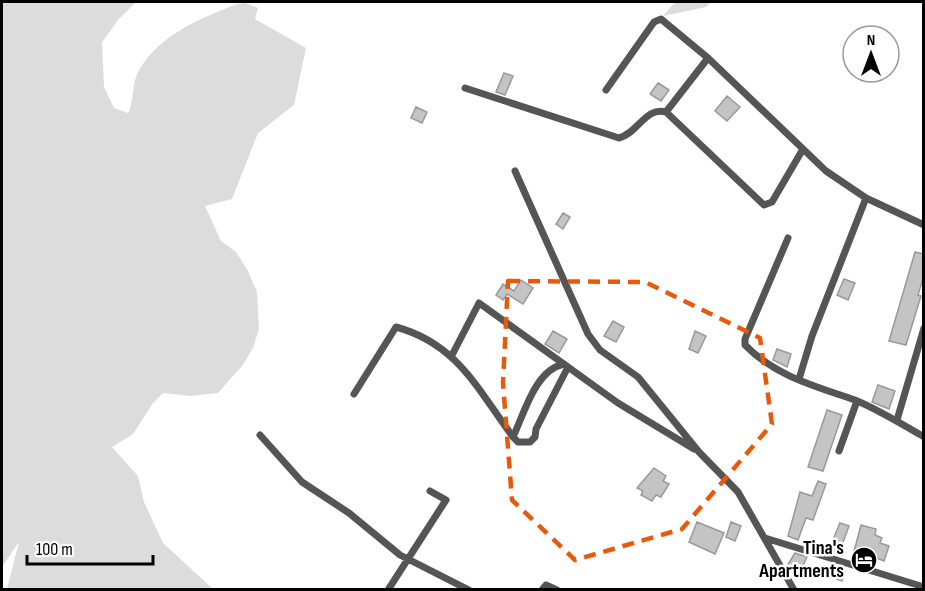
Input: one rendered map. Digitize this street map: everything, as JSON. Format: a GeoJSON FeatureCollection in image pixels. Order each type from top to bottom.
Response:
{"type":"FeatureCollection","features":[{"type":"Feature","properties":{"kind":"street"},"geometry":{"type":"LineString","coordinates":[[606,90],[658,19],[708,58],[826,171],[866,198],[924,225]]}},
{"type":"Feature","properties":{"kind":"street"},"geometry":{"type":"LineString","coordinates":[[666,112],[708,58]]}},
{"type":"Feature","properties":{"kind":"street"},"geometry":{"type":"LineString","coordinates":[[465,88],[619,138],[633,132],[649,114],[661,110],[666,112],[764,205],[771,202],[803,149]]}},
{"type":"Feature","properties":{"kind":"street"},"geometry":{"type":"LineString","coordinates":[[515,171],[588,334],[600,350],[638,377],[699,452],[738,492],[794,590]]}},
{"type":"Feature","properties":{"kind":"street"},"geometry":{"type":"LineString","coordinates":[[799,379],[812,336],[866,198]]}},
{"type":"Feature","properties":{"kind":"street"},"geometry":{"type":"LineString","coordinates":[[788,238],[745,341],[747,346],[766,364],[857,401],[897,420],[924,437]]}},
{"type":"Feature","properties":{"kind":"street"},"geometry":{"type":"LineString","coordinates":[[451,357],[479,303],[618,403],[699,452]]}},
{"type":"Feature","properties":{"kind":"street"},"geometry":{"type":"LineString","coordinates":[[354,394],[396,327],[420,337],[467,370],[513,437],[518,441],[530,442],[535,437],[536,429],[566,365]]}},
{"type":"Feature","properties":{"kind":"street"},"geometry":{"type":"LineString","coordinates":[[897,420],[924,328]]}},
{"type":"Feature","properties":{"kind":"street"},"geometry":{"type":"LineString","coordinates":[[513,437],[541,380],[549,369],[566,365]]}},
{"type":"Feature","properties":{"kind":"street"},"geometry":{"type":"LineString","coordinates":[[839,451],[857,401]]}},
{"type":"Feature","properties":{"kind":"street"},"geometry":{"type":"LineString","coordinates":[[260,435],[302,482],[349,513],[408,560],[470,590]]}},
{"type":"Feature","properties":{"kind":"street"},"geometry":{"type":"LineString","coordinates":[[388,590],[446,500],[430,491]]}},
{"type":"Feature","properties":{"kind":"street"},"geometry":{"type":"LineString","coordinates":[[765,538],[924,587]]}},
{"type":"Feature","properties":{"kind":"street"},"geometry":{"type":"LineString","coordinates":[[542,590],[546,585],[557,590]]}},
{"type":"Feature","properties":{"kind":"highlighted area"},"geometry":{"type":"Polygon","coordinates":[[[508,281],[645,282],[760,338],[772,424],[682,529],[575,560],[512,500],[503,383],[508,281]]]}},
{"type":"Feature","properties":{"kind":"shaded area"},"geometry":{"type":"Polygon","coordinates":[[[2,2],[136,2],[118,20],[102,42],[104,87],[114,108],[128,113],[138,72],[157,47],[195,22],[237,4],[245,3],[258,8],[255,19],[306,48],[294,105],[258,133],[232,199],[205,206],[221,241],[236,252],[257,292],[259,329],[253,348],[242,366],[218,393],[191,396],[163,393],[153,403],[133,434],[112,447],[138,476],[144,502],[163,543],[213,589],[7,589],[19,542],[2,567],[2,2]]]}},
{"type":"Feature","properties":{"kind":"shaded area"},"geometry":{"type":"Polygon","coordinates":[[[675,2],[711,2],[706,7],[663,16],[675,2]]]}},
{"type":"Feature","properties":{"kind":"building"},"geometry":{"type":"Polygon","coordinates":[[[504,73],[513,76],[505,95],[496,92],[504,73]]]}},
{"type":"Feature","properties":{"kind":"building"},"geometry":{"type":"Polygon","coordinates":[[[658,83],[669,90],[661,101],[650,94],[658,83]]]}},
{"type":"Feature","properties":{"kind":"building"},"geometry":{"type":"Polygon","coordinates":[[[727,96],[740,107],[727,121],[715,111],[727,96]]]}},
{"type":"Feature","properties":{"kind":"building"},"geometry":{"type":"Polygon","coordinates":[[[416,107],[427,112],[422,123],[411,118],[416,107]]]}},
{"type":"Feature","properties":{"kind":"building"},"geometry":{"type":"Polygon","coordinates":[[[563,213],[570,217],[563,229],[556,224],[563,213]]]}},
{"type":"Feature","properties":{"kind":"building"},"geometry":{"type":"Polygon","coordinates":[[[915,252],[924,254],[924,275],[918,295],[921,296],[906,345],[889,341],[915,252]]]}},
{"type":"Feature","properties":{"kind":"building"},"geometry":{"type":"Polygon","coordinates":[[[844,279],[855,283],[848,300],[837,295],[844,279]]]}},
{"type":"Feature","properties":{"kind":"building"},"geometry":{"type":"Polygon","coordinates":[[[521,280],[533,288],[523,304],[507,294],[503,300],[496,295],[503,284],[514,291],[521,280]]]}},
{"type":"Feature","properties":{"kind":"building"},"geometry":{"type":"Polygon","coordinates":[[[613,321],[624,327],[616,342],[604,336],[613,321]]]}},
{"type":"Feature","properties":{"kind":"building"},"geometry":{"type":"Polygon","coordinates":[[[553,331],[567,339],[559,353],[545,344],[553,331]]]}},
{"type":"Feature","properties":{"kind":"building"},"geometry":{"type":"Polygon","coordinates":[[[695,331],[706,336],[698,353],[689,349],[695,331]]]}},
{"type":"Feature","properties":{"kind":"building"},"geometry":{"type":"Polygon","coordinates":[[[777,349],[791,354],[787,367],[773,360],[777,349]]]}},
{"type":"Feature","properties":{"kind":"building"},"geometry":{"type":"Polygon","coordinates":[[[878,385],[895,391],[889,409],[872,402],[878,385]]]}},
{"type":"Feature","properties":{"kind":"building"},"geometry":{"type":"Polygon","coordinates":[[[827,410],[842,415],[823,471],[808,467],[827,410]]]}},
{"type":"Feature","properties":{"kind":"building"},"geometry":{"type":"Polygon","coordinates":[[[654,468],[666,476],[663,481],[669,484],[661,497],[656,495],[652,501],[641,495],[643,491],[637,488],[654,468]]]}},
{"type":"Feature","properties":{"kind":"building"},"geometry":{"type":"Polygon","coordinates":[[[818,481],[826,484],[813,520],[806,518],[798,540],[788,536],[800,492],[812,496],[818,481]]]}},
{"type":"Feature","properties":{"kind":"building"},"geometry":{"type":"Polygon","coordinates":[[[697,522],[724,533],[715,554],[689,542],[697,522]]]}},
{"type":"Feature","properties":{"kind":"building"},"geometry":{"type":"Polygon","coordinates":[[[731,522],[741,526],[735,541],[726,537],[731,522]]]}},
{"type":"Feature","properties":{"kind":"building"},"geometry":{"type":"Polygon","coordinates":[[[840,523],[849,526],[839,553],[829,549],[840,523]]]}},
{"type":"Feature","properties":{"kind":"building"},"geometry":{"type":"Polygon","coordinates":[[[861,525],[876,529],[875,535],[882,538],[880,543],[889,546],[884,561],[869,555],[867,563],[852,559],[861,525]]]}},
{"type":"Feature","properties":{"kind":"building"},"geometry":{"type":"Polygon","coordinates":[[[795,553],[807,557],[799,574],[790,571],[787,566],[795,553]]]}},
{"type":"Feature","properties":{"kind":"building"},"geometry":{"type":"Polygon","coordinates":[[[831,567],[845,572],[842,581],[828,576],[831,567]]]}},
{"type":"Feature","properties":{"kind":"place","name":"Tina's Apartments"},"geometry":{"type":"Point","coordinates":[864,560]}}]}
